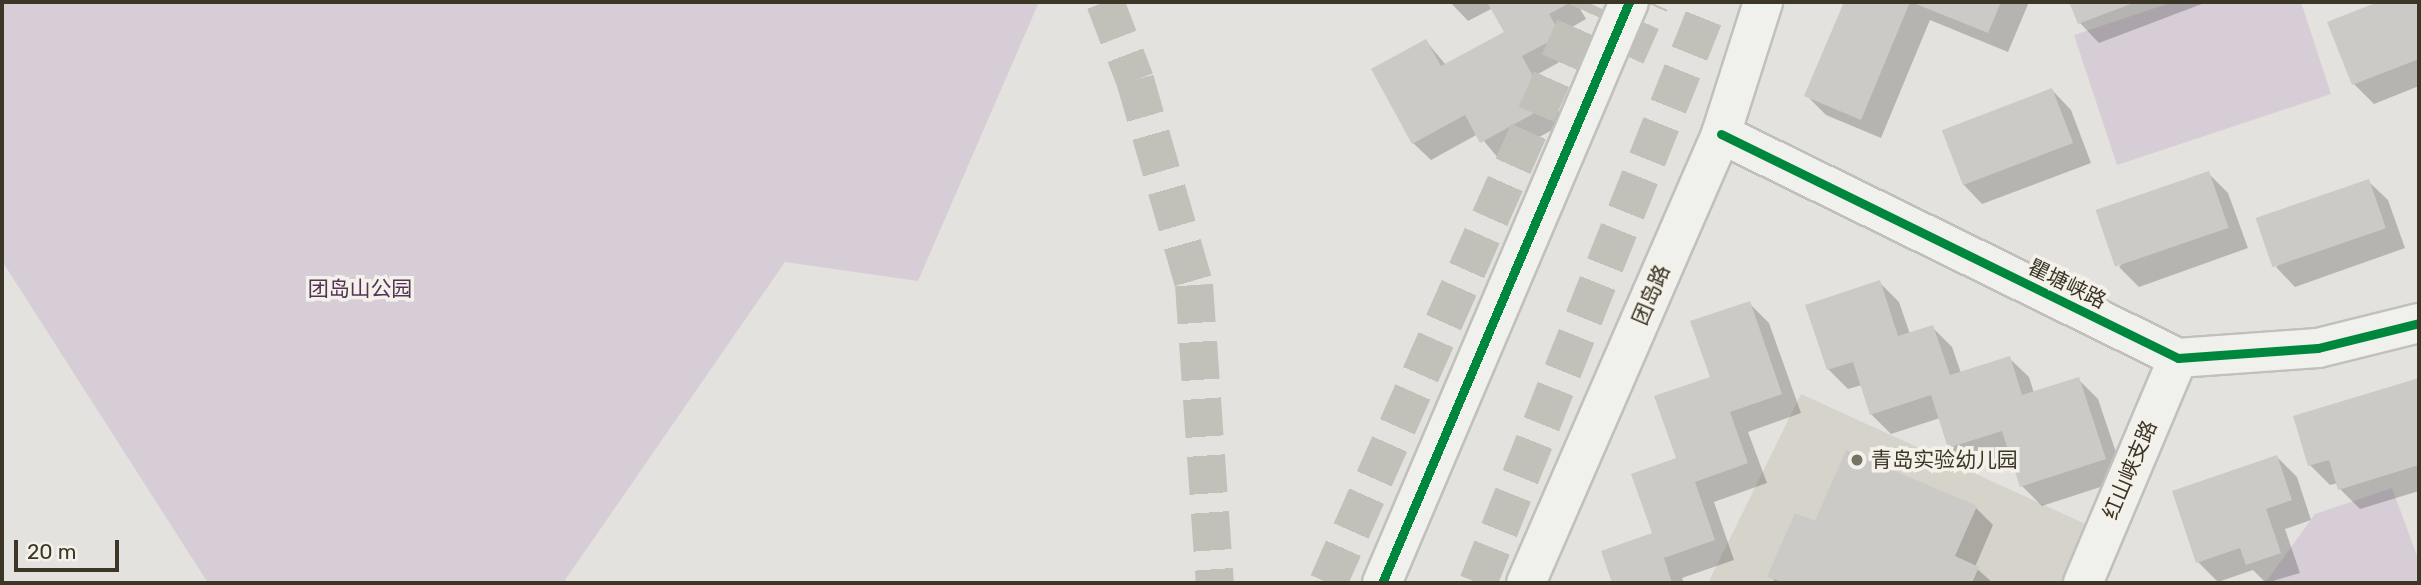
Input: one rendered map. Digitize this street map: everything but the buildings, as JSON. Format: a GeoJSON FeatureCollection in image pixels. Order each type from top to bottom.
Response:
{"type":"FeatureCollection","features":[{"type":"Feature","properties":{"kind":"street"},"geometry":{"type":"LineString","coordinates":[[1381,583],[1629,2]]}},
{"type":"Feature","properties":{"kind":"street","name":"团岛路"},"geometry":{"type":"LineString","coordinates":[[1526,583],[1721,134],[1763,2]]}},
{"type":"Feature","properties":{"kind":"street","name":"瞿塘峡路"},"geometry":{"type":"LineString","coordinates":[[1721,134],[2178,358]]}},
{"type":"Feature","properties":{"kind":"street"},"geometry":{"type":"LineString","coordinates":[[2178,358],[2318,348],[2419,323]]}},
{"type":"Feature","properties":{"kind":"street","name":"红山峡支路"},"geometry":{"type":"LineString","coordinates":[[2083,583],[2178,358]]}},
{"type":"Feature","properties":{"kind":"shaded area","name":"青岛实验幼儿园"},"geometry":{"type":"Polygon","coordinates":[[[1801,394],[2090,526],[2064,583],[1708,583],[1801,394]]]}},
{"type":"Feature","properties":{"kind":"green space","name":"团岛山公园"},"geometry":{"type":"Polygon","coordinates":[[[2,2],[1039,2],[918,281],[785,262],[563,583],[208,583],[2,261],[2,2]]]}},
{"type":"Feature","properties":{"kind":"green space"},"geometry":{"type":"Polygon","coordinates":[[[2173,2],[2301,2],[2331,94],[2117,165],[2074,35],[2173,2]]]}},
{"type":"Feature","properties":{"kind":"green space"},"geometry":{"type":"Polygon","coordinates":[[[2392,488],[2419,561],[2419,583],[2265,583],[2315,514],[2392,488]]]}},
{"type":"Feature","properties":{"kind":"tunnel"},"geometry":{"type":"LineString","coordinates":[[1105,2],[1135,80],[1194,285],[1215,583]]}},
{"type":"Feature","properties":{"kind":"tunnel"},"geometry":{"type":"LineString","coordinates":[[1328,583],[1586,2]]}},
{"type":"Feature","properties":{"kind":"tunnel"},"geometry":{"type":"LineString","coordinates":[[1626,56],[1650,2]]}},
{"type":"Feature","properties":{"kind":"tunnel"},"geometry":{"type":"LineString","coordinates":[[1478,583],[1710,2]]}},
{"type":"Feature","properties":{"kind":"cycle path"},"geometry":{"type":"LineString","coordinates":[[1382,583],[1629,2]]}},
{"type":"Feature","properties":{"kind":"cycle path"},"geometry":{"type":"LineString","coordinates":[[1721,134],[2178,358],[2318,348],[2419,323]]}},
{"type":"Feature","properties":{"kind":"place","name":"青岛实验幼儿园"},"geometry":{"type":"Point","coordinates":[1857,460]}}]}
